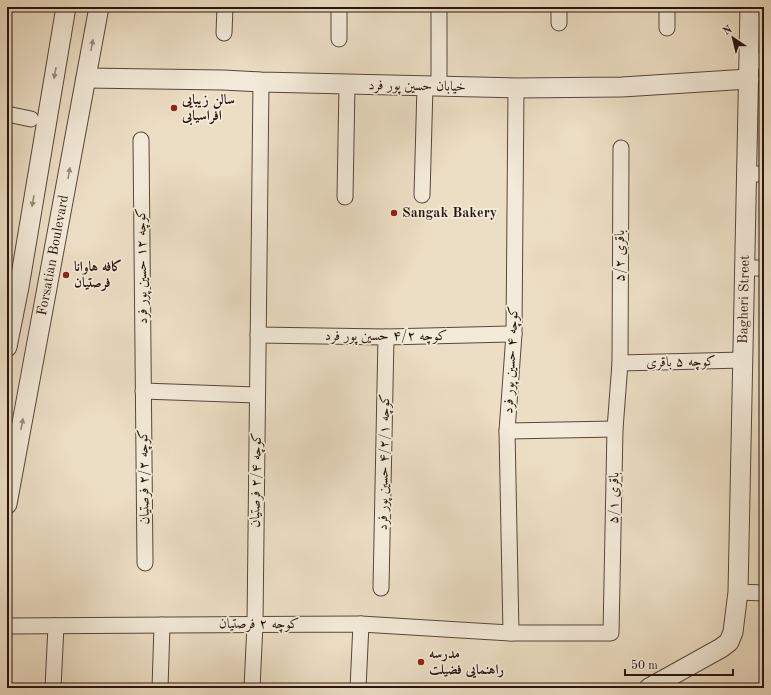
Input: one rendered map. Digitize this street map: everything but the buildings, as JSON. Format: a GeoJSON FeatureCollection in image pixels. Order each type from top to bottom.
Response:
{"type":"FeatureCollection","features":[{"type":"Feature","properties":{"kind":"street","name":"Forsatian Boulevard"},"geometry":{"type":"LineString","coordinates":[[7,347],[21,274],[66,7]]}},
{"type":"Feature","properties":{"kind":"street","name":"Forsatian Boulevard"},"geometry":{"type":"LineString","coordinates":[[7,504],[99,7]]}},
{"type":"Feature","properties":{"kind":"street"},"geometry":{"type":"LineString","coordinates":[[224,33],[225,7]]}},
{"type":"Feature","properties":{"kind":"street"},"geometry":{"type":"LineString","coordinates":[[339,7],[339,39]]}},
{"type":"Feature","properties":{"kind":"street"},"geometry":{"type":"LineString","coordinates":[[422,195],[439,7]]}},
{"type":"Feature","properties":{"kind":"street"},"geometry":{"type":"LineString","coordinates":[[559,7],[559,23]]}},
{"type":"Feature","properties":{"kind":"street"},"geometry":{"type":"LineString","coordinates":[[667,7],[667,28]]}},
{"type":"Feature","properties":{"kind":"street","name":"Bagheri Street"},"geometry":{"type":"LineString","coordinates":[[649,688],[721,648],[729,642],[733,632],[738,592],[744,268],[755,174],[754,67],[750,7]]}},
{"type":"Feature","properties":{"kind":"street","name":"خیابان حسین پور فرد"},"geometry":{"type":"LineString","coordinates":[[86,78],[224,80],[347,85],[516,88],[622,87],[754,67]]}},
{"type":"Feature","properties":{"kind":"street","name":"کوچه ۲/۴ فرصتیان"},"geometry":{"type":"LineString","coordinates":[[252,688],[261,82]]}},
{"type":"Feature","properties":{"kind":"street"},"geometry":{"type":"LineString","coordinates":[[345,198],[347,85]]}},
{"type":"Feature","properties":{"kind":"street","name":"کوچه ۴ حسین پور فرد"},"geometry":{"type":"LineString","coordinates":[[511,633],[507,431],[514,334],[516,88]]}},
{"type":"Feature","properties":{"kind":"street"},"geometry":{"type":"LineString","coordinates":[[7,114],[31,119]]}},
{"type":"Feature","properties":{"kind":"street","name":"کوچه ۱۲ حسین پور فرد"},"geometry":{"type":"LineString","coordinates":[[140,140],[143,391]]}},
{"type":"Feature","properties":{"kind":"street","name":"باقری ۵/۲"},"geometry":{"type":"LineString","coordinates":[[620,363],[621,148]]}},
{"type":"Feature","properties":{"kind":"street"},"geometry":{"type":"LineString","coordinates":[[744,268],[764,268]]}},
{"type":"Feature","properties":{"kind":"street"},"geometry":{"type":"LineString","coordinates":[[21,274],[50,276]]}},
{"type":"Feature","properties":{"kind":"street","name":"کوچه ۴/۲ حسین پور فرد"},"geometry":{"type":"LineString","coordinates":[[258,335],[386,337],[514,334]]}},
{"type":"Feature","properties":{"kind":"street","name":"کوچه ۴/۲/۱ حسین پور فرد"},"geometry":{"type":"LineString","coordinates":[[381,588],[386,337]]}},
{"type":"Feature","properties":{"kind":"street","name":"کوچه ۵ باقری"},"geometry":{"type":"LineString","coordinates":[[620,363],[742,360]]}},
{"type":"Feature","properties":{"kind":"street","name":"باقری ۵/۱"},"geometry":{"type":"LineString","coordinates":[[611,633],[615,429],[620,363]]}},
{"type":"Feature","properties":{"kind":"street"},"geometry":{"type":"LineString","coordinates":[[143,391],[257,395]]}},
{"type":"Feature","properties":{"kind":"street","name":"کوچه ۲/۲ فرصتیان"},"geometry":{"type":"LineString","coordinates":[[143,391],[145,563]]}},
{"type":"Feature","properties":{"kind":"street"},"geometry":{"type":"LineString","coordinates":[[507,431],[615,429]]}},
{"type":"Feature","properties":{"kind":"street"},"geometry":{"type":"LineString","coordinates":[[738,592],[764,593]]}},
{"type":"Feature","properties":{"kind":"street"},"geometry":{"type":"LineString","coordinates":[[358,688],[361,624]]}},
{"type":"Feature","properties":{"kind":"street","name":"کوچه ۲ فرصتیان"},"geometry":{"type":"LineString","coordinates":[[7,626],[361,624],[511,633],[611,633]]}},
{"type":"Feature","properties":{"kind":"street"},"geometry":{"type":"LineString","coordinates":[[160,688],[162,625]]}},
{"type":"Feature","properties":{"kind":"street"},"geometry":{"type":"LineString","coordinates":[[53,688],[56,626]]}},
{"type":"Feature","properties":{"kind":"place","name":"سالن زیبایی افراسیابی"},"geometry":{"type":"Point","coordinates":[174,108]}},
{"type":"Feature","properties":{"kind":"place","name":"Sangak Bakery"},"geometry":{"type":"Point","coordinates":[394,213]}},
{"type":"Feature","properties":{"kind":"place","name":"کافه هاوانا فرصتیان"},"geometry":{"type":"Point","coordinates":[66,275]}},
{"type":"Feature","properties":{"kind":"place","name":"مدرسه راهنمایی فضیلت"},"geometry":{"type":"Point","coordinates":[421,662]}}]}
